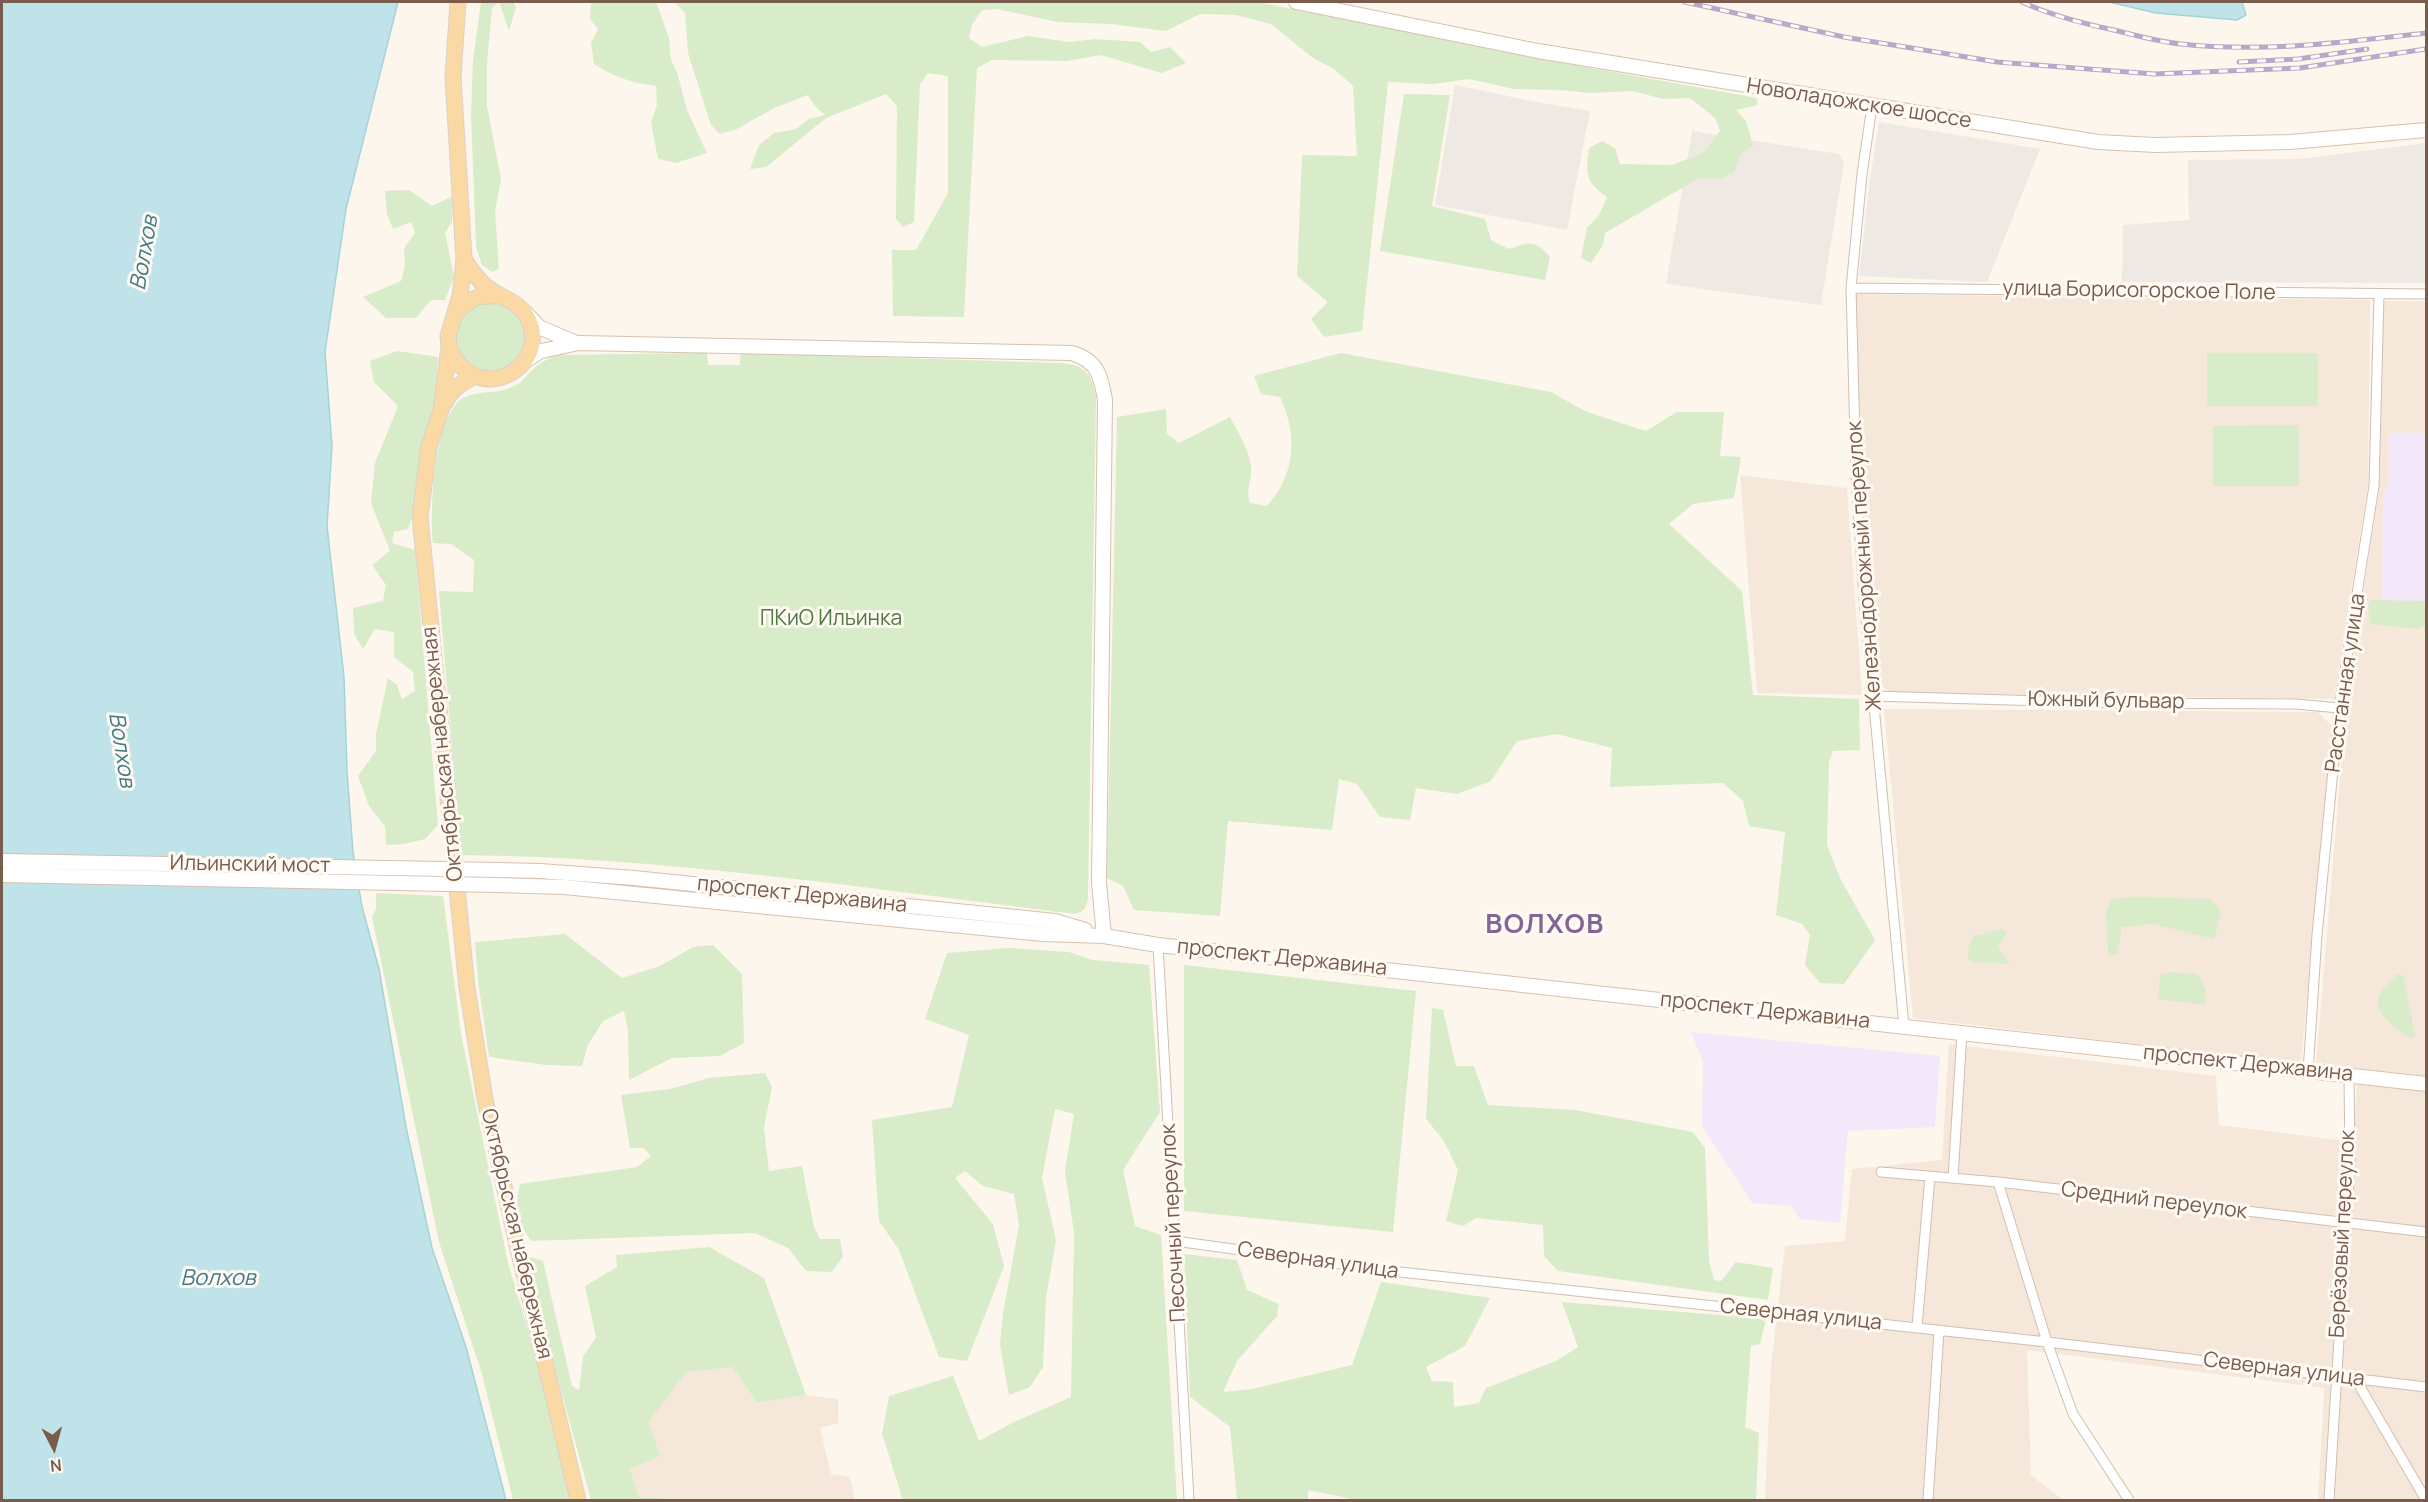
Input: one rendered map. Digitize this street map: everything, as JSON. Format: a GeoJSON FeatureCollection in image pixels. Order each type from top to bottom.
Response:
{"type":"FeatureCollection","features":[{"type":"Feature","properties":{"kind":"main road","name":"Октябрьская набережная"},"geometry":{"type":"LineString","coordinates":[[458,2],[453,77],[464,259],[460,296],[448,336],[449,347],[441,410],[429,446],[420,517],[467,988],[485,1099],[578,1500]]}},
{"type":"Feature","properties":{"kind":"main road","name":"Новоладожское шоссе"},"geometry":{"type":"LineString","coordinates":[[1296,2],[1538,51],[2098,142],[2155,145],[2290,142],[2427,130]]}},
{"type":"Feature","properties":{"kind":"main road"},"geometry":{"type":"LineString","coordinates":[[464,259],[481,282],[519,306],[539,327],[559,337],[579,343]]}},
{"type":"Feature","properties":{"kind":"main road"},"geometry":{"type":"LineString","coordinates":[[454,315],[466,302],[483,295],[501,296]]}},
{"type":"Feature","properties":{"kind":"main road"},"geometry":{"type":"LineString","coordinates":[[519,306],[528,318],[532,332],[531,347],[525,361]]}},
{"type":"Feature","properties":{"kind":"main road"},"geometry":{"type":"LineString","coordinates":[[449,347],[454,359],[463,369],[475,376],[489,379],[503,377],[515,371],[525,361],[541,351],[579,343],[1072,353],[1089,360],[1101,376],[1106,400],[1099,883],[1104,936]]}},
{"type":"Feature","properties":{"kind":"main road"},"geometry":{"type":"LineString","coordinates":[[441,410],[451,391],[461,382],[475,376]]}},
{"type":"Feature","properties":{"kind":"main road","name":"Ильинский мост"},"geometry":{"type":"LineString","coordinates":[[2,861],[498,870]]}},
{"type":"Feature","properties":{"kind":"main road","name":"проспект Державина"},"geometry":{"type":"LineString","coordinates":[[498,870],[634,878],[1054,921],[1104,936],[1158,945],[2427,1084]]}},
{"type":"Feature","properties":{"kind":"main road","name":"Ильинский мост"},"geometry":{"type":"LineString","coordinates":[[2,875],[497,885]]}},
{"type":"Feature","properties":{"kind":"main road","name":"проспект Державина"},"geometry":{"type":"LineString","coordinates":[[497,885],[564,887],[1043,934],[1104,936]]}},
{"type":"Feature","properties":{"kind":"street","name":"Железнодорожный переулок"},"geometry":{"type":"LineString","coordinates":[[1872,106],[1862,174],[1851,288],[1856,475],[1864,599],[1904,1026]]}},
{"type":"Feature","properties":{"kind":"street","name":"улица Борисогорское Поле"},"geometry":{"type":"LineString","coordinates":[[1851,288],[2427,294]]}},
{"type":"Feature","properties":{"kind":"street","name":"Расстанная улица"},"geometry":{"type":"LineString","coordinates":[[2308,1072],[2317,935],[2339,708],[2374,486],[2379,294]]}},
{"type":"Feature","properties":{"kind":"street","name":"Южный бульвар"},"geometry":{"type":"LineString","coordinates":[[1873,696],[2111,703],[2296,704],[2339,708]]}},
{"type":"Feature","properties":{"kind":"street","name":"Песочный переулок"},"geometry":{"type":"LineString","coordinates":[[1158,945],[1189,1500]]}},
{"type":"Feature","properties":{"kind":"street"},"geometry":{"type":"LineString","coordinates":[[1953,1178],[1962,1032]]}},
{"type":"Feature","properties":{"kind":"street","name":"Берёзовый переулок"},"geometry":{"type":"LineString","coordinates":[[2329,1500],[2335,1375],[2350,1164],[2349,1076]]}},
{"type":"Feature","properties":{"kind":"street","name":"Средний переулок"},"geometry":{"type":"LineString","coordinates":[[1881,1172],[1998,1182],[2427,1232]]}},
{"type":"Feature","properties":{"kind":"street"},"geometry":{"type":"LineString","coordinates":[[1917,1328],[1930,1176]]}},
{"type":"Feature","properties":{"kind":"street"},"geometry":{"type":"LineString","coordinates":[[1998,1182],[2047,1342],[2073,1414],[2129,1500]]}},
{"type":"Feature","properties":{"kind":"street","name":"Северная улица"},"geometry":{"type":"LineString","coordinates":[[1175,1241],[1400,1272],[2047,1342],[2427,1387]]}},
{"type":"Feature","properties":{"kind":"street"},"geometry":{"type":"LineString","coordinates":[[1928,1500],[1939,1330]]}},
{"type":"Feature","properties":{"kind":"street"},"geometry":{"type":"LineString","coordinates":[[2356,1380],[2427,1500]]}},
{"type":"Feature","properties":{"kind":"shaded area"},"geometry":{"type":"Polygon","coordinates":[[[1455,85],[1590,111],[1567,230],[1435,205],[1455,85]]]}},
{"type":"Feature","properties":{"kind":"shaded area"},"geometry":{"type":"Polygon","coordinates":[[[1879,122],[2040,149],[1987,282],[1859,276],[1879,122]]]}},
{"type":"Feature","properties":{"kind":"shaded area"},"geometry":{"type":"Polygon","coordinates":[[[1692,131],[1839,154],[1844,163],[1821,305],[1666,284],[1692,131]]]}},
{"type":"Feature","properties":{"kind":"shaded area"},"geometry":{"type":"Polygon","coordinates":[[[2426,143],[2426,283],[2122,282],[2123,225],[2189,220],[2188,160],[2300,159],[2426,143]]]}},
{"type":"Feature","properties":{"kind":"shaded area"},"geometry":{"type":"Polygon","coordinates":[[[1855,294],[2370,300],[2368,485],[2334,699],[1891,693],[1880,685],[1862,476],[1855,294]]]}},
{"type":"Feature","properties":{"kind":"shaded area"},"geometry":{"type":"Polygon","coordinates":[[[2384,301],[2426,301],[2426,1076],[2316,1064],[2346,707],[2379,490],[2384,301]]]}},
{"type":"Feature","properties":{"kind":"shaded area"},"geometry":{"type":"Polygon","coordinates":[[[2389,433],[2426,433],[2426,610],[2382,610],[2383,489],[2389,489],[2389,433]]]}},
{"type":"Feature","properties":{"kind":"shaded area"},"geometry":{"type":"Polygon","coordinates":[[[1740,475],[1847,488],[1862,695],[1757,693],[1740,475]]]}},
{"type":"Feature","properties":{"kind":"shaded area"},"geometry":{"type":"Polygon","coordinates":[[[1884,709],[2318,712],[2332,726],[2301,1063],[1913,1018],[1884,709]]]}},
{"type":"Feature","properties":{"kind":"shaded area"},"geometry":{"type":"Polygon","coordinates":[[[1691,1032],[1940,1056],[1935,1127],[1848,1131],[1840,1223],[1800,1219],[1791,1206],[1752,1203],[1702,1126],[1703,1062],[1691,1032]]]}},
{"type":"Feature","properties":{"kind":"shaded area"},"geometry":{"type":"Polygon","coordinates":[[[1949,1044],[2216,1076],[2219,1125],[2353,1142],[2357,1084],[2426,1091],[2426,1500],[2318,1500],[2324,1388],[2027,1350],[2031,1475],[2063,1500],[1765,1500],[1771,1365],[1785,1246],[1845,1241],[1852,1169],[1942,1160],[1949,1044]]]}},
{"type":"Feature","properties":{"kind":"shaded area"},"geometry":{"type":"Polygon","coordinates":[[[732,1367],[757,1403],[806,1395],[838,1399],[838,1423],[820,1428],[831,1474],[850,1477],[855,1500],[665,1500],[664,1498],[639,1497],[630,1469],[660,1456],[649,1422],[686,1371],[732,1367]]]}},
{"type":"Feature","properties":{"kind":"green space"},"geometry":{"type":"Polygon","coordinates":[[[481,2],[499,2],[492,8],[487,62],[487,106],[501,179],[495,211],[499,269],[492,272],[482,265],[476,247],[471,114],[473,61],[481,2]]]}},
{"type":"Feature","properties":{"kind":"green space"},"geometry":{"type":"Polygon","coordinates":[[[499,2],[513,2],[516,7],[509,31],[499,2]]]}},
{"type":"Feature","properties":{"kind":"green space"},"geometry":{"type":"Polygon","coordinates":[[[591,2],[656,2],[669,38],[671,60],[677,72],[687,110],[707,153],[676,163],[658,159],[651,122],[657,105],[656,86],[624,79],[594,64],[591,43],[598,29],[590,19],[591,2]]]}},
{"type":"Feature","properties":{"kind":"green space"},"geometry":{"type":"Polygon","coordinates":[[[674,2],[1258,2],[1541,59],[1757,98],[1758,105],[1736,110],[1746,121],[1753,145],[1740,155],[1734,172],[1719,179],[1699,178],[1605,233],[1603,245],[1591,263],[1581,258],[1587,228],[1599,215],[1607,197],[1595,187],[1589,177],[1587,165],[1589,148],[1602,141],[1615,148],[1620,164],[1672,165],[1703,153],[1720,131],[1715,118],[1690,98],[1663,99],[1633,91],[1590,93],[1514,89],[1469,79],[1433,84],[1388,82],[1362,331],[1324,337],[1311,319],[1328,302],[1297,276],[1302,155],[1357,156],[1353,86],[1334,69],[1313,58],[1271,24],[1236,15],[1200,14],[1166,31],[1111,24],[1057,22],[997,9],[982,10],[972,25],[969,38],[982,47],[1028,36],[1069,42],[1095,39],[1140,42],[1151,52],[1170,47],[1186,63],[1162,73],[1101,55],[1067,61],[992,60],[977,68],[964,317],[893,316],[892,250],[916,250],[948,193],[948,76],[928,73],[920,84],[914,222],[903,227],[896,219],[897,106],[886,94],[826,118],[766,167],[750,169],[759,145],[774,133],[796,129],[809,119],[825,115],[814,105],[808,95],[774,108],[737,129],[720,134],[711,125],[688,53],[685,13],[674,2]]]}},
{"type":"Feature","properties":{"kind":"green space"},"geometry":{"type":"Polygon","coordinates":[[[1404,94],[1450,95],[1432,206],[1485,219],[1491,240],[1509,249],[1527,244],[1540,247],[1550,257],[1545,280],[1380,251],[1404,94]]]}},
{"type":"Feature","properties":{"kind":"green space"},"geometry":{"type":"Polygon","coordinates":[[[409,190],[432,206],[453,196],[452,222],[445,233],[454,277],[445,300],[431,300],[416,318],[386,318],[363,297],[401,281],[405,266],[404,248],[415,233],[411,222],[393,229],[387,214],[385,191],[409,190]]]}},
{"type":"Feature","properties":{"kind":"green space"},"geometry":{"type":"Polygon","coordinates":[[[491,302],[510,308],[520,318],[526,337],[520,356],[510,366],[491,372],[472,366],[462,356],[456,337],[462,318],[472,308],[491,302]]]}},
{"type":"Feature","properties":{"kind":"green space"},"geometry":{"type":"Polygon","coordinates":[[[397,351],[438,357],[435,404],[420,459],[414,511],[408,529],[394,532],[392,543],[415,550],[438,825],[425,839],[386,845],[385,826],[369,806],[358,776],[376,751],[376,734],[388,678],[397,685],[402,699],[415,691],[413,672],[394,657],[394,632],[375,629],[363,649],[354,634],[353,608],[383,601],[386,585],[372,565],[390,551],[371,503],[375,463],[398,406],[374,382],[370,361],[397,351]]]}},
{"type":"Feature","properties":{"kind":"green space","name":"ПКиО Ильинка"},"geometry":{"type":"Polygon","coordinates":[[[707,353],[708,365],[740,365],[741,353],[1061,363],[1077,366],[1090,377],[1096,398],[1088,897],[1083,910],[1075,914],[692,868],[538,857],[461,855],[439,591],[473,592],[474,560],[451,544],[433,543],[433,486],[440,440],[446,420],[455,405],[467,396],[516,385],[538,365],[556,355],[707,353]]]}},
{"type":"Feature","properties":{"kind":"green space"},"geometry":{"type":"Polygon","coordinates":[[[1341,353],[1551,392],[1587,412],[1646,431],[1677,412],[1724,412],[1720,456],[1741,457],[1734,498],[1693,504],[1669,524],[1742,591],[1753,695],[1859,699],[1860,750],[1833,751],[1829,762],[1827,845],[1840,878],[1875,940],[1844,984],[1820,983],[1805,965],[1810,935],[1802,924],[1776,915],[1785,832],[1749,826],[1743,801],[1723,783],[1610,787],[1612,748],[1557,734],[1517,741],[1491,781],[1457,794],[1416,788],[1410,820],[1380,817],[1357,784],[1339,779],[1332,830],[1228,821],[1220,916],[1134,910],[1123,886],[1107,878],[1117,417],[1166,409],[1167,434],[1179,443],[1230,417],[1250,459],[1248,492],[1250,503],[1267,506],[1284,481],[1289,467],[1290,426],[1280,397],[1261,394],[1254,376],[1341,353]]]}},
{"type":"Feature","properties":{"kind":"green space"},"geometry":{"type":"Polygon","coordinates":[[[2207,353],[2318,353],[2318,406],[2207,406],[2207,353]]]}},
{"type":"Feature","properties":{"kind":"green space"},"geometry":{"type":"Polygon","coordinates":[[[2299,425],[2299,486],[2213,486],[2213,426],[2299,425]]]}},
{"type":"Feature","properties":{"kind":"green space"},"geometry":{"type":"Polygon","coordinates":[[[2370,600],[2426,601],[2426,626],[2416,629],[2371,624],[2368,607],[2370,600]]]}},
{"type":"Feature","properties":{"kind":"green space"},"geometry":{"type":"Polygon","coordinates":[[[376,893],[443,896],[461,1034],[508,1263],[541,1373],[571,1500],[513,1500],[482,1374],[439,1242],[372,917],[376,909],[376,893]]]}},
{"type":"Feature","properties":{"kind":"green space"},"geometry":{"type":"Polygon","coordinates":[[[2132,897],[2211,899],[2221,912],[2214,939],[2154,924],[2122,927],[2117,955],[2108,955],[2106,912],[2112,899],[2132,897]]]}},
{"type":"Feature","properties":{"kind":"green space"},"geometry":{"type":"Polygon","coordinates":[[[2002,929],[2007,933],[1997,947],[2010,964],[1972,962],[1968,958],[1969,946],[1974,936],[2002,929]]]}},
{"type":"Feature","properties":{"kind":"green space"},"geometry":{"type":"Polygon","coordinates":[[[565,934],[622,978],[660,966],[693,947],[713,945],[742,974],[744,1043],[720,1056],[672,1058],[629,1080],[628,1031],[624,1011],[603,1021],[588,1045],[582,1066],[546,1065],[489,1057],[475,942],[565,934]]]}},
{"type":"Feature","properties":{"kind":"green space"},"geometry":{"type":"Polygon","coordinates":[[[1009,948],[1069,952],[1093,960],[1149,965],[1160,1112],[1123,1170],[1135,1226],[1161,1235],[1177,1500],[903,1500],[882,1434],[889,1396],[953,1376],[979,1441],[1014,1422],[1071,1397],[1074,1233],[1065,1171],[1074,1114],[1055,1109],[1042,1178],[1056,1240],[1046,1298],[1043,1367],[1030,1387],[1009,1395],[1000,1345],[1003,1313],[1019,1225],[1014,1194],[983,1186],[965,1171],[955,1178],[993,1224],[1004,1266],[967,1361],[939,1357],[899,1250],[879,1221],[872,1120],[952,1107],[969,1035],[925,1019],[947,953],[1009,948]]]}},
{"type":"Feature","properties":{"kind":"green space"},"geometry":{"type":"Polygon","coordinates":[[[1184,965],[1416,991],[1393,1232],[1184,1211],[1184,965]]]}},
{"type":"Feature","properties":{"kind":"green space"},"geometry":{"type":"Polygon","coordinates":[[[2172,972],[2198,974],[2206,991],[2205,1005],[2158,999],[2160,975],[2172,972]]]}},
{"type":"Feature","properties":{"kind":"green space"},"geometry":{"type":"Polygon","coordinates":[[[2397,974],[2404,977],[2415,1036],[2410,1038],[2386,1019],[2378,1006],[2381,992],[2397,974]]]}},
{"type":"Feature","properties":{"kind":"green space"},"geometry":{"type":"Polygon","coordinates":[[[1432,1008],[1443,1010],[1456,1066],[1474,1066],[1488,1105],[1575,1110],[1693,1132],[1705,1148],[1709,1261],[1714,1280],[1721,1281],[1736,1262],[1773,1268],[1768,1300],[1558,1271],[1544,1256],[1543,1225],[1476,1218],[1463,1226],[1446,1221],[1458,1170],[1444,1141],[1426,1119],[1432,1008]]]}},
{"type":"Feature","properties":{"kind":"green space"},"geometry":{"type":"Polygon","coordinates":[[[765,1073],[772,1087],[764,1128],[769,1171],[802,1166],[814,1227],[820,1239],[840,1239],[843,1257],[831,1272],[806,1271],[788,1248],[755,1233],[531,1241],[518,1214],[517,1201],[520,1184],[637,1167],[651,1156],[644,1148],[630,1148],[621,1095],[670,1089],[709,1078],[765,1073]]]}},
{"type":"Feature","properties":{"kind":"green space"},"geometry":{"type":"Polygon","coordinates":[[[709,1247],[764,1278],[806,1395],[757,1403],[732,1367],[686,1372],[649,1422],[660,1456],[630,1469],[639,1497],[664,1498],[665,1500],[591,1500],[524,1255],[543,1261],[572,1386],[579,1390],[583,1357],[596,1337],[585,1286],[617,1267],[616,1255],[709,1247]]]}},
{"type":"Feature","properties":{"kind":"green space"},"geometry":{"type":"Polygon","coordinates":[[[1184,1254],[1237,1260],[1247,1290],[1279,1304],[1277,1316],[1237,1361],[1223,1392],[1252,1389],[1352,1365],[1381,1282],[1490,1298],[1465,1346],[1426,1367],[1432,1381],[1453,1382],[1454,1407],[1479,1403],[1486,1388],[1556,1361],[1578,1347],[1562,1302],[1766,1319],[1760,1344],[1751,1346],[1745,1427],[1759,1433],[1756,1500],[1357,1500],[1308,1490],[1308,1500],[1237,1500],[1230,1427],[1190,1397],[1184,1254]]]}},
{"type":"Feature","properties":{"kind":"water","name":"Волхов"},"geometry":{"type":"Polygon","coordinates":[[[2,2],[398,2],[346,209],[325,352],[332,446],[327,526],[344,677],[347,771],[353,852],[362,907],[379,969],[406,1127],[432,1248],[466,1347],[506,1500],[2,1500],[2,2]]]}},
{"type":"Feature","properties":{"kind":"water"},"geometry":{"type":"Polygon","coordinates":[[[2109,2],[2242,2],[2246,15],[2237,20],[2156,13],[2109,2]]]}},
{"type":"Feature","properties":{"kind":"railway"},"geometry":{"type":"LineString","coordinates":[[1685,2],[1844,37],[1997,62],[2154,74],[2300,68],[2426,49]]}},
{"type":"Feature","properties":{"kind":"railway"},"geometry":{"type":"LineString","coordinates":[[2022,2],[2069,19],[2141,37],[2173,43],[2211,46],[2273,47],[2426,33]]}},
{"type":"Feature","properties":{"kind":"railway"},"geometry":{"type":"LineString","coordinates":[[2239,62],[2298,59],[2367,49]]}},
{"type":"Feature","properties":{"kind":"district","name":"ВОЛХОВ"},"geometry":{"type":"Point","coordinates":[1545,925]}}]}
